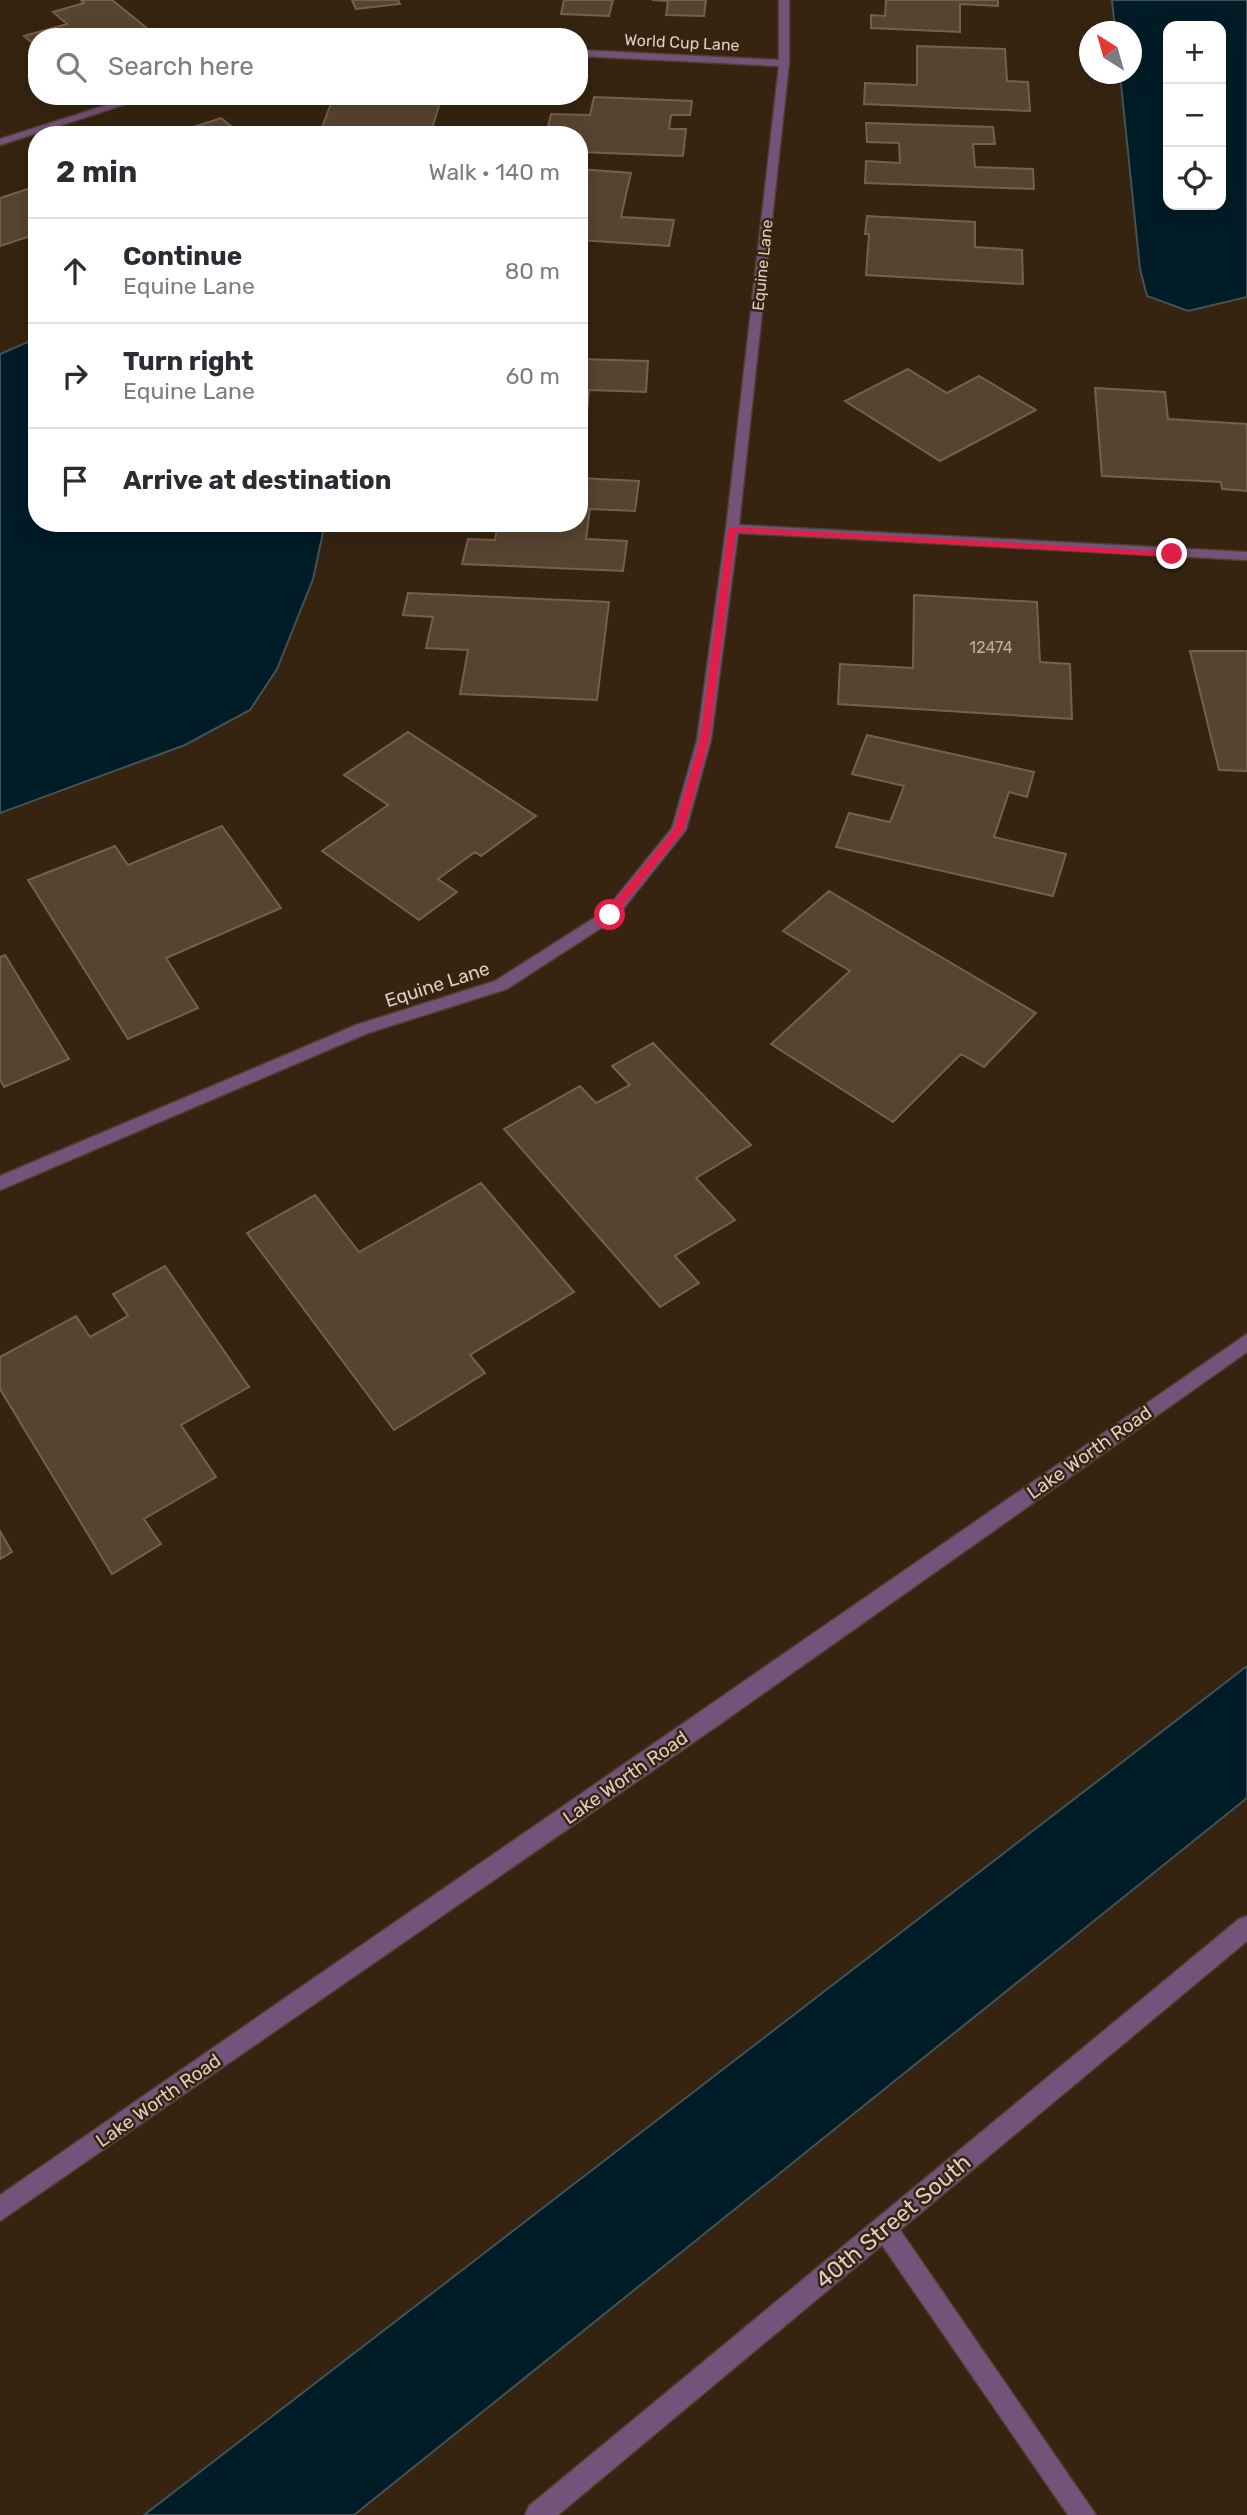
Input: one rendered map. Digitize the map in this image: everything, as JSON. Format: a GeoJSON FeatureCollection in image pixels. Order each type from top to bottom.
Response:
{"type":"FeatureCollection","features":[{"type":"Feature","properties":{"kind":"street","name":"Equine Lane"},"geometry":{"type":"LineString","coordinates":[[0,1183],[362,1029],[500,985],[610,915],[679,830],[704,740],[732,529],[784,63],[784,0]]}},
{"type":"Feature","properties":{"kind":"street","name":"World Cup Lane"},"geometry":{"type":"LineString","coordinates":[[588,53],[784,63]]}},
{"type":"Feature","properties":{"kind":"street"},"geometry":{"type":"LineString","coordinates":[[50,126],[117,105]]}},
{"type":"Feature","properties":{"kind":"street"},"geometry":{"type":"LineString","coordinates":[[0,142],[28,133]]}},
{"type":"Feature","properties":{"kind":"street"},"geometry":{"type":"LineString","coordinates":[[732,529],[1159,554],[1247,555]]}},
{"type":"Feature","properties":{"kind":"street","name":"Lake Worth Road"},"geometry":{"type":"LineString","coordinates":[[0,2209],[713,1717],[1247,1342]]}},
{"type":"Feature","properties":{"kind":"street","name":"40th Street South"},"geometry":{"type":"LineString","coordinates":[[538,2515],[1247,1927]]}},
{"type":"Feature","properties":{"kind":"street"},"geometry":{"type":"LineString","coordinates":[[884,2228],[1083,2515]]}},
{"type":"Feature","properties":{"kind":"water"},"geometry":{"type":"Polygon","coordinates":[[[1112,0],[1247,0],[1247,297],[1188,311],[1147,296],[1140,269],[1121,84],[1142,84],[1142,21],[1114,21],[1112,0]]]}},
{"type":"Feature","properties":{"kind":"water"},"geometry":{"type":"Polygon","coordinates":[[[28,342],[28,532],[323,532],[313,579],[277,669],[250,710],[185,745],[0,813],[0,354],[28,342]]]}},
{"type":"Feature","properties":{"kind":"water"},"geometry":{"type":"Polygon","coordinates":[[[1247,1666],[1247,1798],[354,2515],[144,2515],[1247,1666]]]}},
{"type":"Feature","properties":{"kind":"building"},"geometry":{"type":"Polygon","coordinates":[[[81,0],[112,0],[147,28],[53,28],[67,24],[53,12],[84,3],[81,0]]]}},
{"type":"Feature","properties":{"kind":"building"},"geometry":{"type":"Polygon","coordinates":[[[352,0],[398,0],[400,4],[356,9],[352,0]]]}},
{"type":"Feature","properties":{"kind":"building"},"geometry":{"type":"Polygon","coordinates":[[[564,0],[613,0],[609,16],[561,14],[564,0]]]}},
{"type":"Feature","properties":{"kind":"building"},"geometry":{"type":"Polygon","coordinates":[[[652,0],[706,0],[704,16],[666,15],[668,1],[652,0]]]}},
{"type":"Feature","properties":{"kind":"building"},"geometry":{"type":"Polygon","coordinates":[[[886,0],[998,0],[998,6],[960,4],[960,32],[871,28],[871,15],[885,16],[886,0]]]}},
{"type":"Feature","properties":{"kind":"building"},"geometry":{"type":"Polygon","coordinates":[[[917,46],[1005,49],[1007,81],[1028,82],[1030,111],[864,104],[865,83],[917,85],[917,46]]]}},
{"type":"Feature","properties":{"kind":"building"},"geometry":{"type":"Polygon","coordinates":[[[594,97],[692,101],[690,115],[671,115],[669,129],[686,129],[683,156],[588,152],[588,126],[548,126],[551,114],[590,115],[594,97]]]}},
{"type":"Feature","properties":{"kind":"building"},"geometry":{"type":"Polygon","coordinates":[[[331,105],[439,105],[433,126],[322,126],[331,105]]]}},
{"type":"Feature","properties":{"kind":"building"},"geometry":{"type":"Polygon","coordinates":[[[221,118],[231,126],[196,126],[221,118]]]}},
{"type":"Feature","properties":{"kind":"building"},"geometry":{"type":"Polygon","coordinates":[[[866,123],[993,127],[995,144],[973,144],[975,167],[1033,169],[1034,189],[865,183],[866,161],[900,163],[899,143],[867,142],[866,123]]]}},
{"type":"Feature","properties":{"kind":"building"},"geometry":{"type":"Polygon","coordinates":[[[588,170],[631,173],[621,217],[674,220],[669,246],[588,241],[588,170]]]}},
{"type":"Feature","properties":{"kind":"building"},"geometry":{"type":"Polygon","coordinates":[[[28,189],[28,237],[0,246],[0,198],[28,189]]]}},
{"type":"Feature","properties":{"kind":"building"},"geometry":{"type":"Polygon","coordinates":[[[867,216],[975,222],[975,247],[1022,250],[1023,284],[866,275],[869,234],[865,234],[867,216]]]}},
{"type":"Feature","properties":{"kind":"building"},"geometry":{"type":"Polygon","coordinates":[[[588,359],[648,361],[646,392],[589,390],[588,401],[588,359]]]}},
{"type":"Feature","properties":{"kind":"building"},"geometry":{"type":"Polygon","coordinates":[[[908,369],[947,393],[979,376],[1036,410],[940,461],[845,401],[908,369]]]}},
{"type":"Feature","properties":{"kind":"building"},"geometry":{"type":"Polygon","coordinates":[[[1095,388],[1165,392],[1168,419],[1247,424],[1247,491],[1222,489],[1221,482],[1102,476],[1095,388]]]}},
{"type":"Feature","properties":{"kind":"building"},"geometry":{"type":"Polygon","coordinates":[[[588,478],[639,481],[635,511],[590,509],[588,524],[588,478]]]}},
{"type":"Feature","properties":{"kind":"building"},"geometry":{"type":"Polygon","coordinates":[[[496,532],[587,532],[586,539],[627,541],[623,571],[462,564],[468,539],[495,540],[496,532]]]}},
{"type":"Feature","properties":{"kind":"building"},"geometry":{"type":"Polygon","coordinates":[[[408,593],[609,602],[597,700],[460,694],[468,650],[426,648],[433,617],[403,615],[408,593]]]}},
{"type":"Feature","properties":{"kind":"building"},"geometry":{"type":"Polygon","coordinates":[[[914,595],[1037,602],[1040,662],[1070,664],[1072,719],[838,704],[840,664],[913,668],[914,595]]]}},
{"type":"Feature","properties":{"kind":"building"},"geometry":{"type":"Polygon","coordinates":[[[1190,651],[1247,651],[1247,771],[1219,770],[1190,651]]]}},
{"type":"Feature","properties":{"kind":"building"},"geometry":{"type":"Polygon","coordinates":[[[408,732],[536,816],[481,856],[475,852],[438,879],[457,892],[419,920],[322,851],[388,805],[344,775],[408,732]]]}},
{"type":"Feature","properties":{"kind":"building"},"geometry":{"type":"Polygon","coordinates":[[[867,735],[1034,772],[1027,797],[1009,792],[994,837],[1066,854],[1053,896],[836,847],[849,813],[890,822],[904,786],[852,774],[867,735]]]}},
{"type":"Feature","properties":{"kind":"building"},"geometry":{"type":"Polygon","coordinates":[[[222,826],[281,908],[166,958],[198,1008],[128,1039],[28,880],[115,846],[128,865],[222,826]]]}},
{"type":"Feature","properties":{"kind":"building"},"geometry":{"type":"Polygon","coordinates":[[[829,891],[1036,1013],[984,1067],[961,1054],[893,1122],[771,1044],[850,971],[783,931],[829,891]]]}},
{"type":"Feature","properties":{"kind":"building"},"geometry":{"type":"Polygon","coordinates":[[[5,955],[69,1059],[4,1087],[0,1080],[0,957],[5,955]]]}},
{"type":"Feature","properties":{"kind":"building"},"geometry":{"type":"Polygon","coordinates":[[[653,1043],[751,1145],[696,1178],[735,1220],[675,1256],[699,1283],[660,1307],[504,1129],[580,1086],[596,1103],[630,1085],[612,1066],[653,1043]]]}},
{"type":"Feature","properties":{"kind":"building"},"geometry":{"type":"Polygon","coordinates":[[[481,1183],[574,1292],[470,1355],[485,1373],[394,1430],[247,1233],[315,1195],[359,1252],[481,1183]]]}},
{"type":"Feature","properties":{"kind":"building"},"geometry":{"type":"Polygon","coordinates":[[[165,1266],[249,1387],[181,1425],[216,1477],[144,1519],[161,1544],[112,1574],[0,1389],[0,1357],[76,1316],[90,1337],[128,1316],[113,1294],[165,1266]]]}},
{"type":"Feature","properties":{"kind":"building"},"geometry":{"type":"Polygon","coordinates":[[[0,1531],[12,1552],[0,1559],[0,1531]]]}},
{"type":"Feature","properties":{"kind":"route"},"geometry":{"type":"LineString","coordinates":[[610,915],[679,830],[704,740],[732,529],[1172,554]]}}]}
